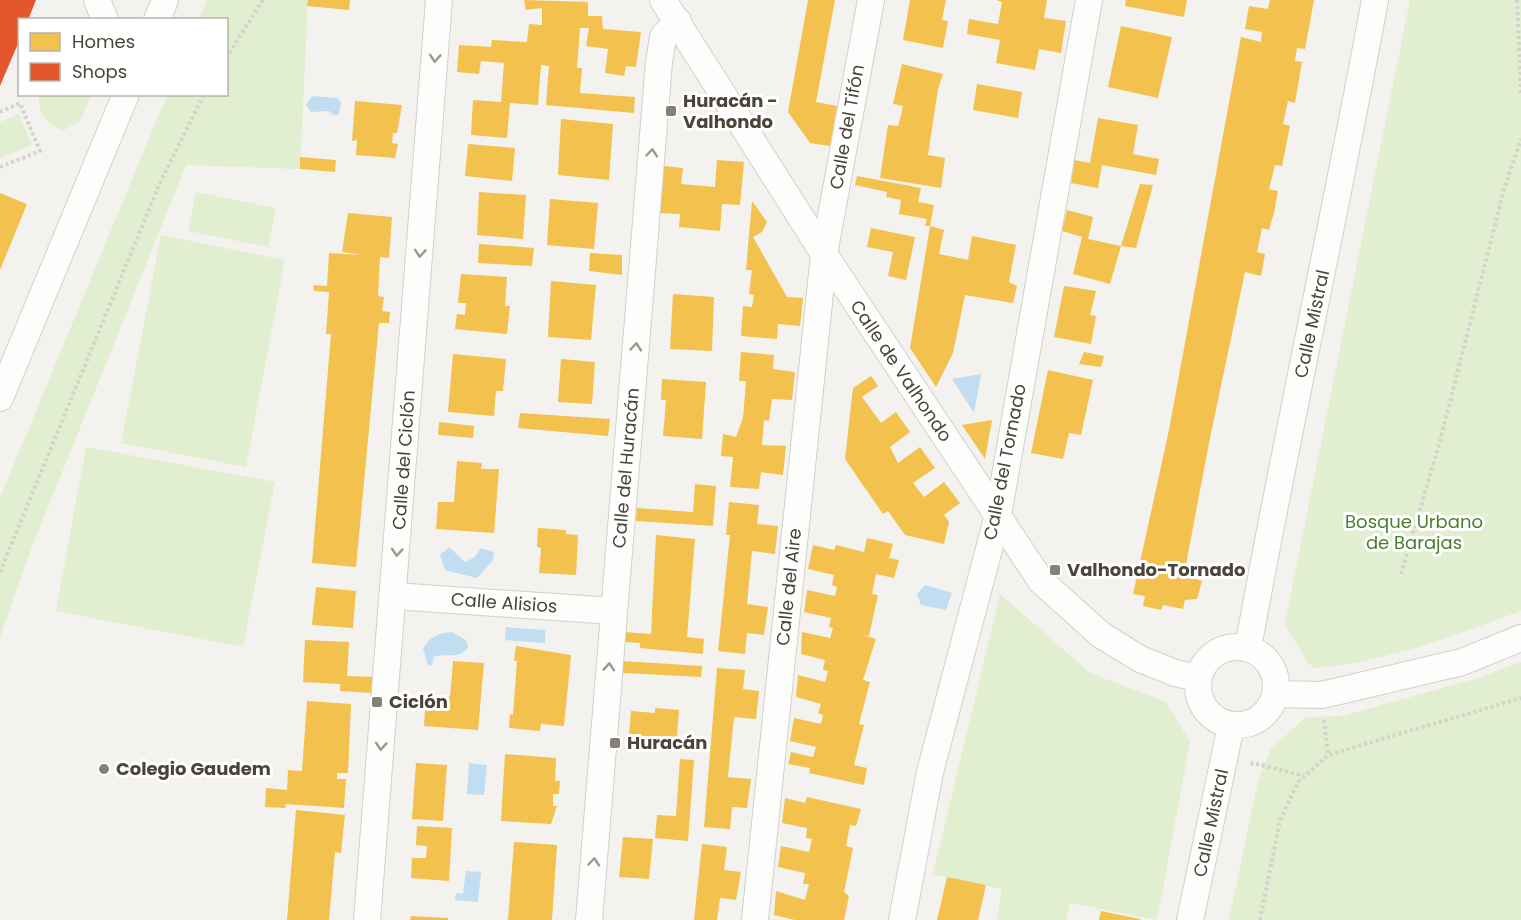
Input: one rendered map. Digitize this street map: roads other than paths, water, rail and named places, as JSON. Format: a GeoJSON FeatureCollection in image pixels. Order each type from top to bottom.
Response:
{"type":"FeatureCollection","features":[{"type":"Feature","properties":{"kind":"street"},"geometry":{"type":"LineString","coordinates":[[96,0],[104,18]]}},
{"type":"Feature","properties":{"kind":"street"},"geometry":{"type":"LineString","coordinates":[[158,18],[165,0]]}},
{"type":"Feature","properties":{"kind":"street","name":"Calle del Ciclón"},"geometry":{"type":"LineString","coordinates":[[367,920],[439,0]]}},
{"type":"Feature","properties":{"kind":"street","name":"Calle de Valhondo"},"geometry":{"type":"LineString","coordinates":[[663,0],[824,254],[1041,581],[1101,635],[1140,659],[1175,673],[1198,678]]}},
{"type":"Feature","properties":{"kind":"street","name":"Calle del Tifón"},"geometry":{"type":"LineString","coordinates":[[824,254],[871,0]]}},
{"type":"Feature","properties":{"kind":"street","name":"Calle del Tornado"},"geometry":{"type":"LineString","coordinates":[[902,920],[930,772],[998,515],[1089,0]]}},
{"type":"Feature","properties":{"kind":"street","name":"Calle Mistral"},"geometry":{"type":"LineString","coordinates":[[1248,648],[1277,489],[1334,222],[1376,0]]}},
{"type":"Feature","properties":{"kind":"street","name":"Calle del Huracán"},"geometry":{"type":"LineString","coordinates":[[589,920],[659,62],[663,37],[678,21]]}},
{"type":"Feature","properties":{"kind":"street"},"geometry":{"type":"LineString","coordinates":[[0,398],[125,96]]}},
{"type":"Feature","properties":{"kind":"street","name":"Calle del Aire"},"geometry":{"type":"LineString","coordinates":[[755,920],[824,254]]}},
{"type":"Feature","properties":{"kind":"street","name":"Calle Alisios"},"geometry":{"type":"LineString","coordinates":[[394,596],[613,611]]}},
{"type":"Feature","properties":{"kind":"street"},"geometry":{"type":"LineString","coordinates":[[1276,694],[1322,695],[1462,662],[1521,638]]}},
{"type":"Feature","properties":{"kind":"street"},"geometry":{"type":"LineString","coordinates":[[1235,647],[1248,648],[1262,655],[1272,667],[1276,694],[1271,706],[1258,720],[1231,726],[1221,722],[1205,709],[1200,699],[1198,678],[1211,656],[1235,647]]}},
{"type":"Feature","properties":{"kind":"street","name":"Calle Mistral"},"geometry":{"type":"LineString","coordinates":[[1190,920],[1231,726]]}},
{"type":"Feature","properties":{"kind":"water"},"geometry":{"type":"Polygon","coordinates":[[[312,96],[337,98],[341,102],[339,115],[333,115],[329,111],[311,112],[306,105],[312,96]]]}},
{"type":"Feature","properties":{"kind":"water"},"geometry":{"type":"Polygon","coordinates":[[[981,374],[974,413],[952,379],[981,374]]]}},
{"type":"Feature","properties":{"kind":"water"},"geometry":{"type":"Polygon","coordinates":[[[449,547],[465,562],[475,557],[481,548],[494,552],[493,560],[477,578],[445,570],[440,555],[449,547]]]}},
{"type":"Feature","properties":{"kind":"water"},"geometry":{"type":"Polygon","coordinates":[[[925,585],[952,593],[946,610],[921,605],[917,594],[925,585]]]}},
{"type":"Feature","properties":{"kind":"water"},"geometry":{"type":"Polygon","coordinates":[[[506,627],[545,630],[545,643],[505,640],[506,627]]]}},
{"type":"Feature","properties":{"kind":"water"},"geometry":{"type":"Polygon","coordinates":[[[452,632],[466,640],[468,647],[457,655],[434,657],[432,665],[428,666],[423,648],[435,636],[452,632]]]}},
{"type":"Feature","properties":{"kind":"water"},"geometry":{"type":"Polygon","coordinates":[[[469,763],[487,765],[484,795],[467,794],[469,763]]]}},
{"type":"Feature","properties":{"kind":"water"},"geometry":{"type":"Polygon","coordinates":[[[466,871],[481,872],[478,902],[455,900],[456,893],[463,894],[466,871]]]}},
{"type":"Feature","properties":{"kind":"place","name":"Huracán - Valhondo"},"geometry":{"type":"Point","coordinates":[671,111]}},
{"type":"Feature","properties":{"kind":"place","name":"Valhondo-Tornado"},"geometry":{"type":"Point","coordinates":[1055,570]}},
{"type":"Feature","properties":{"kind":"place","name":"Ciclón"},"geometry":{"type":"Point","coordinates":[377,702]}},
{"type":"Feature","properties":{"kind":"place","name":"Huracán"},"geometry":{"type":"Point","coordinates":[615,743]}},
{"type":"Feature","properties":{"kind":"place","name":"Colegio Gaudem"},"geometry":{"type":"Point","coordinates":[104,769]}},
{"type":"Feature","properties":{"kind":"park label","name":"Bosque Urbano de Barajas"},"geometry":{"type":"Point","coordinates":[1414,532]}}]}
